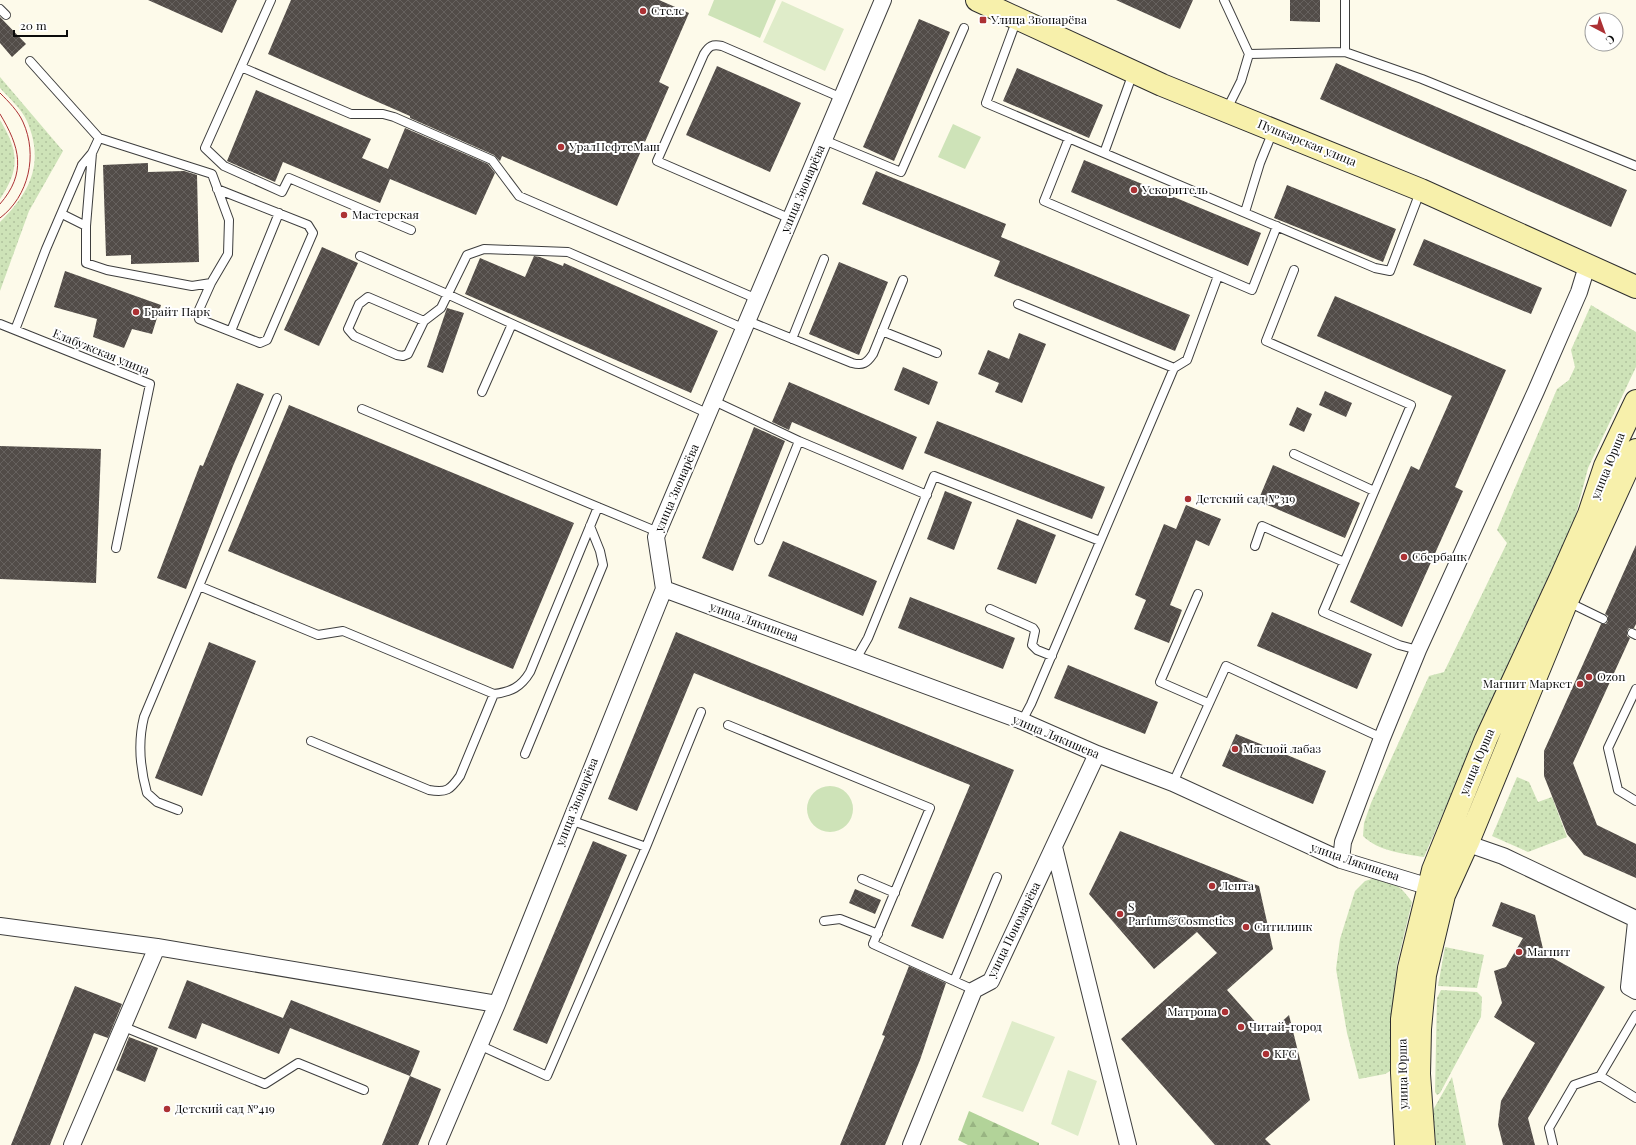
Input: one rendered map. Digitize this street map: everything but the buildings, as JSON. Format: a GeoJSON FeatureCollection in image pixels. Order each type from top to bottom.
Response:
{"type":"FeatureCollection","features":[{"type":"Feature","properties":{"kind":"main road","name":"Пушкарская улица"},"geometry":{"type":"LineString","coordinates":[[977,0],[1133,72],[1421,190],[1636,287]]}},
{"type":"Feature","properties":{"kind":"main road","name":"улица Юрша"},"geometry":{"type":"LineString","coordinates":[[1406,1145],[1402,1073],[1402,1018],[1409,968],[1438,887],[1468,842],[1560,598],[1605,466],[1636,401]]}},
{"type":"Feature","properties":{"kind":"main road","name":"улица Юрша"},"geometry":{"type":"LineString","coordinates":[[1424,1145],[1419,1074],[1420,1029],[1425,975],[1446,837],[1486,739],[1636,450]]}},
{"type":"Feature","properties":{"kind":"street","name":"улица Звонарёва"},"geometry":{"type":"LineString","coordinates":[[437,1145],[497,1004],[664,589],[656,537],[883,0]]}},
{"type":"Feature","properties":{"kind":"street"},"geometry":{"type":"LineString","coordinates":[[1341,860],[1343,842],[1382,738],[1418,650],[1542,377],[1579,292],[1587,266]]}},
{"type":"Feature","properties":{"kind":"street","name":"улица Лякишева"},"geometry":{"type":"LineString","coordinates":[[664,589],[856,659],[1022,722],[1173,784],[1341,860],[1438,887]]}},
{"type":"Feature","properties":{"kind":"street","name":"улица Пономарёва"},"geometry":{"type":"LineString","coordinates":[[974,990],[991,981],[1097,754]]}},
{"type":"Feature","properties":{"kind":"street"},"geometry":{"type":"LineString","coordinates":[[1446,837],[1468,842],[1503,856],[1636,921],[1629,987],[1636,991]]}},
{"type":"Feature","properties":{"kind":"street"},"geometry":{"type":"LineString","coordinates":[[1054,847],[1128,1145]]}},
{"type":"Feature","properties":{"kind":"street"},"geometry":{"type":"LineString","coordinates":[[0,926],[157,947],[497,1004]]}},
{"type":"Feature","properties":{"kind":"street"},"geometry":{"type":"LineString","coordinates":[[72,1145],[124,1027],[157,947]]}},
{"type":"Feature","properties":{"kind":"street"},"geometry":{"type":"LineString","coordinates":[[911,1145],[974,990]]}},
{"type":"Feature","properties":{"kind":"lane"},"geometry":{"type":"LineString","coordinates":[[271,0],[205,148],[224,166],[282,192],[289,178],[411,230]]}},
{"type":"Feature","properties":{"kind":"lane"},"geometry":{"type":"LineString","coordinates":[[1345,0],[1345,52]]}},
{"type":"Feature","properties":{"kind":"lane"},"geometry":{"type":"LineString","coordinates":[[1225,1],[1249,54],[1241,81],[1227,110]]}},
{"type":"Feature","properties":{"kind":"lane"},"geometry":{"type":"LineString","coordinates":[[0,9],[6,15]]}},
{"type":"Feature","properties":{"kind":"lane"},"geometry":{"type":"LineString","coordinates":[[1018,18],[986,103],[1375,268],[1390,271],[1421,190]]}},
{"type":"Feature","properties":{"kind":"lane"},"geometry":{"type":"LineString","coordinates":[[824,140],[901,172],[964,28]]}},
{"type":"Feature","properties":{"kind":"lane"},"geometry":{"type":"LineString","coordinates":[[791,219],[657,161],[704,54],[709,47],[714,44],[722,46],[842,98]]}},
{"type":"Feature","properties":{"kind":"lane"},"geometry":{"type":"LineString","coordinates":[[1249,54],[1345,52],[1422,79],[1636,166]]}},
{"type":"Feature","properties":{"kind":"lane"},"geometry":{"type":"LineString","coordinates":[[30,61],[99,138],[212,174],[217,189],[229,220],[228,254],[211,283],[198,312],[199,319],[260,343],[268,340],[312,233],[308,224],[217,189]]}},
{"type":"Feature","properties":{"kind":"lane"},"geometry":{"type":"LineString","coordinates":[[240,67],[351,114],[383,114],[394,117],[492,160],[519,196],[757,300]]}},
{"type":"Feature","properties":{"kind":"lane"},"geometry":{"type":"LineString","coordinates":[[1104,153],[1133,72]]}},
{"type":"Feature","properties":{"kind":"lane"},"geometry":{"type":"LineString","coordinates":[[1245,212],[1260,163],[1273,130]]}},
{"type":"Feature","properties":{"kind":"lane"},"geometry":{"type":"LineString","coordinates":[[15,330],[46,249],[82,165],[92,153],[99,138]]}},
{"type":"Feature","properties":{"kind":"lane"},"geometry":{"type":"LineString","coordinates":[[1069,138],[1044,201],[1218,276],[1252,290],[1277,226]]}},
{"type":"Feature","properties":{"kind":"lane"},"geometry":{"type":"LineString","coordinates":[[92,153],[86,226],[86,263],[107,270],[192,286],[211,283]]}},
{"type":"Feature","properties":{"kind":"lane"},"geometry":{"type":"LineString","coordinates":[[231,331],[280,213]]}},
{"type":"Feature","properties":{"kind":"lane"},"geometry":{"type":"LineString","coordinates":[[62,214],[86,226]]}},
{"type":"Feature","properties":{"kind":"lane"},"geometry":{"type":"LineString","coordinates":[[424,320],[368,297],[358,304],[348,329],[354,336],[403,356],[411,349],[424,320],[441,308],[467,255],[484,249],[568,252],[746,325],[792,339],[861,365],[868,361],[903,280]]}},
{"type":"Feature","properties":{"kind":"lane"},"geometry":{"type":"LineString","coordinates":[[360,256],[512,324],[927,495]]}},
{"type":"Feature","properties":{"kind":"lane"},"geometry":{"type":"LineString","coordinates":[[792,339],[824,259]]}},
{"type":"Feature","properties":{"kind":"lane"},"geometry":{"type":"LineString","coordinates":[[1294,270],[1266,341],[1411,405],[1323,612],[1399,645],[1418,650]]}},
{"type":"Feature","properties":{"kind":"lane"},"geometry":{"type":"LineString","coordinates":[[1022,722],[1052,656],[1174,368],[1187,360],[1218,276]]}},
{"type":"Feature","properties":{"kind":"lane"},"geometry":{"type":"LineString","coordinates":[[1018,304],[1174,368]]}},
{"type":"Feature","properties":{"kind":"lane","name":"Елабужская улица"},"geometry":{"type":"LineString","coordinates":[[0,324],[150,384],[116,548]]}},
{"type":"Feature","properties":{"kind":"lane"},"geometry":{"type":"LineString","coordinates":[[482,392],[512,324]]}},
{"type":"Feature","properties":{"kind":"lane"},"geometry":{"type":"LineString","coordinates":[[882,331],[937,354]]}},
{"type":"Feature","properties":{"kind":"lane"},"geometry":{"type":"LineString","coordinates":[[178,810],[158,802],[147,792],[140,746],[144,716],[277,398]]}},
{"type":"Feature","properties":{"kind":"lane"},"geometry":{"type":"LineString","coordinates":[[362,409],[658,532]]}},
{"type":"Feature","properties":{"kind":"lane"},"geometry":{"type":"LineString","coordinates":[[759,540],[799,441]]}},
{"type":"Feature","properties":{"kind":"lane"},"geometry":{"type":"LineString","coordinates":[[1294,454],[1374,491]]}},
{"type":"Feature","properties":{"kind":"lane"},"geometry":{"type":"LineString","coordinates":[[856,659],[868,638],[934,476],[1100,541]]}},
{"type":"Feature","properties":{"kind":"lane"},"geometry":{"type":"LineString","coordinates":[[199,586],[318,635],[343,631],[494,694],[506,692],[516,688],[525,681],[598,507]]}},
{"type":"Feature","properties":{"kind":"lane"},"geometry":{"type":"LineString","coordinates":[[525,754],[603,565],[600,551],[590,526]]}},
{"type":"Feature","properties":{"kind":"lane"},"geometry":{"type":"LineString","coordinates":[[1255,546],[1262,526],[1344,562]]}},
{"type":"Feature","properties":{"kind":"lane"},"geometry":{"type":"LineString","coordinates":[[1198,594],[1160,682],[1208,704]]}},
{"type":"Feature","properties":{"kind":"lane"},"geometry":{"type":"LineString","coordinates":[[1560,598],[1603,620]]}},
{"type":"Feature","properties":{"kind":"lane"},"geometry":{"type":"LineString","coordinates":[[990,609],[1033,628],[1035,631],[1032,645],[1034,648],[1052,656]]}},
{"type":"Feature","properties":{"kind":"lane"},"geometry":{"type":"LineString","coordinates":[[1173,784],[1226,666],[1382,738]]}},
{"type":"Feature","properties":{"kind":"lane"},"geometry":{"type":"LineString","coordinates":[[1636,689],[1608,748],[1618,790],[1636,801]]}},
{"type":"Feature","properties":{"kind":"lane"},"geometry":{"type":"LineString","coordinates":[[311,741],[429,790],[443,792],[452,788],[460,776],[494,694]]}},
{"type":"Feature","properties":{"kind":"lane"},"geometry":{"type":"LineString","coordinates":[[479,1045],[548,1076],[646,847],[701,712]]}},
{"type":"Feature","properties":{"kind":"lane"},"geometry":{"type":"LineString","coordinates":[[728,725],[930,808],[873,944],[974,990]]}},
{"type":"Feature","properties":{"kind":"lane"},"geometry":{"type":"LineString","coordinates":[[570,820],[646,847]]}},
{"type":"Feature","properties":{"kind":"lane"},"geometry":{"type":"LineString","coordinates":[[954,981],[997,876]]}},
{"type":"Feature","properties":{"kind":"lane"},"geometry":{"type":"LineString","coordinates":[[862,879],[895,892]]}},
{"type":"Feature","properties":{"kind":"lane"},"geometry":{"type":"LineString","coordinates":[[824,921],[840,919],[878,934]]}},
{"type":"Feature","properties":{"kind":"lane"},"geometry":{"type":"LineString","coordinates":[[1553,1145],[1549,1128],[1574,1085],[1600,1076],[1636,1015]]}},
{"type":"Feature","properties":{"kind":"lane"},"geometry":{"type":"LineString","coordinates":[[124,1027],[265,1084],[298,1063],[364,1090]]}},
{"type":"Feature","properties":{"kind":"lane"},"geometry":{"type":"LineString","coordinates":[[1600,1076],[1636,1098]]}},
{"type":"Feature","properties":{"kind":"green space"},"geometry":{"type":"Polygon","coordinates":[[[714,0],[776,0],[760,38],[708,15],[714,0]]]}},
{"type":"Feature","properties":{"kind":"green space"},"geometry":{"type":"Polygon","coordinates":[[[782,1],[844,29],[825,71],[763,42],[782,1]]]}},
{"type":"Feature","properties":{"kind":"green space"},"geometry":{"type":"Polygon","coordinates":[[[0,77],[63,151],[29,211],[0,291],[0,222],[19,200],[32,176],[35,150],[27,121],[18,107],[0,88],[0,77]]]}},
{"type":"Feature","properties":{"kind":"green space"},"geometry":{"type":"Polygon","coordinates":[[[0,120],[11,141],[15,159],[11,178],[0,199],[0,120]]]}},
{"type":"Feature","properties":{"kind":"green space"},"geometry":{"type":"Polygon","coordinates":[[[953,124],[981,137],[965,169],[938,157],[953,124]]]}},
{"type":"Feature","properties":{"kind":"green space"},"geometry":{"type":"Polygon","coordinates":[[[1591,305],[1636,332],[1636,367],[1588,468],[1574,522],[1518,641],[1424,857],[1392,851],[1376,845],[1363,836],[1364,823],[1371,803],[1429,676],[1444,672],[1507,543],[1497,530],[1557,389],[1569,380],[1575,367],[1571,350],[1591,305]]]}},
{"type":"Feature","properties":{"kind":"green space"},"geometry":{"type":"Polygon","coordinates":[[[1517,777],[1529,782],[1538,802],[1552,797],[1567,837],[1528,852],[1492,836],[1517,777]]]}},
{"type":"Feature","properties":{"kind":"green space"},"geometry":{"type":"Polygon","coordinates":[[[835,786],[847,792],[852,800],[852,818],[847,826],[839,831],[825,832],[813,826],[808,818],[807,804],[813,792],[821,787],[835,786]]]}},
{"type":"Feature","properties":{"kind":"green space"},"geometry":{"type":"Polygon","coordinates":[[[1375,878],[1388,881],[1400,888],[1412,902],[1397,964],[1392,1011],[1392,1070],[1385,1074],[1359,1079],[1347,1033],[1336,969],[1340,939],[1355,891],[1365,881],[1375,878]]]}},
{"type":"Feature","properties":{"kind":"green space"},"geometry":{"type":"Polygon","coordinates":[[[1445,947],[1484,955],[1477,988],[1438,986],[1445,947]]]}},
{"type":"Feature","properties":{"kind":"green space"},"geometry":{"type":"Polygon","coordinates":[[[1441,990],[1477,992],[1482,997],[1481,1017],[1440,1093],[1437,1095],[1435,1092],[1437,998],[1441,990]]]}},
{"type":"Feature","properties":{"kind":"green space"},"geometry":{"type":"Polygon","coordinates":[[[1012,1021],[1055,1037],[1023,1112],[982,1097],[1012,1021]]]}},
{"type":"Feature","properties":{"kind":"green space"},"geometry":{"type":"Polygon","coordinates":[[[1068,1070],[1097,1081],[1078,1136],[1051,1124],[1068,1070]]]}},
{"type":"Feature","properties":{"kind":"green space"},"geometry":{"type":"Polygon","coordinates":[[[1452,1077],[1466,1145],[1436,1145],[1433,1110],[1452,1077]]]}},
{"type":"Feature","properties":{"kind":"green space"},"geometry":{"type":"Polygon","coordinates":[[[969,1111],[1039,1143],[1039,1145],[968,1145],[958,1140],[969,1111]]]}},
{"type":"Feature","properties":{"kind":"tram line"},"geometry":{"type":"LineString","coordinates":[[0,93],[16,110],[21,118],[28,135],[30,148],[30,161],[24,187],[10,209],[0,218]]}},
{"type":"Feature","properties":{"kind":"tram line"},"geometry":{"type":"LineString","coordinates":[[0,114],[12,138],[18,160],[14,182],[9,193],[0,204]]}},
{"type":"Feature","properties":{"kind":"place","name":"Стелс"},"geometry":{"type":"Point","coordinates":[643,11]}},
{"type":"Feature","properties":{"kind":"place","name":"Улица Звонарёва"},"geometry":{"type":"Point","coordinates":[983,20]}},
{"type":"Feature","properties":{"kind":"place","name":"УралНефтеМаш"},"geometry":{"type":"Point","coordinates":[561,147]}},
{"type":"Feature","properties":{"kind":"place","name":"Ускоритель"},"geometry":{"type":"Point","coordinates":[1134,190]}},
{"type":"Feature","properties":{"kind":"place","name":"Мастерская"},"geometry":{"type":"Point","coordinates":[344,215]}},
{"type":"Feature","properties":{"kind":"place","name":"Брайт Парк"},"geometry":{"type":"Point","coordinates":[136,312]}},
{"type":"Feature","properties":{"kind":"place","name":"Детский сад №319"},"geometry":{"type":"Point","coordinates":[1188,499]}},
{"type":"Feature","properties":{"kind":"place","name":"Сбербанк"},"geometry":{"type":"Point","coordinates":[1404,557]}},
{"type":"Feature","properties":{"kind":"place","name":"Ozon"},"geometry":{"type":"Point","coordinates":[1589,677]}},
{"type":"Feature","properties":{"kind":"place","name":"Магнит Маркет"},"geometry":{"type":"Point","coordinates":[1580,684]}},
{"type":"Feature","properties":{"kind":"place","name":"Мясной лабаз"},"geometry":{"type":"Point","coordinates":[1235,749]}},
{"type":"Feature","properties":{"kind":"place","name":"Лента"},"geometry":{"type":"Point","coordinates":[1212,886]}},
{"type":"Feature","properties":{"kind":"place","name":"S Parfum&Cosmetics"},"geometry":{"type":"Point","coordinates":[1120,914]}},
{"type":"Feature","properties":{"kind":"place","name":"Ситилинк"},"geometry":{"type":"Point","coordinates":[1246,927]}},
{"type":"Feature","properties":{"kind":"place","name":"Магнит"},"geometry":{"type":"Point","coordinates":[1519,952]}},
{"type":"Feature","properties":{"kind":"place","name":"Матрона"},"geometry":{"type":"Point","coordinates":[1225,1012]}},
{"type":"Feature","properties":{"kind":"place","name":"Читай-город"},"geometry":{"type":"Point","coordinates":[1241,1027]}},
{"type":"Feature","properties":{"kind":"place","name":"KFC"},"geometry":{"type":"Point","coordinates":[1266,1054]}},
{"type":"Feature","properties":{"kind":"place","name":"Детский сад №419"},"geometry":{"type":"Point","coordinates":[167,1109]}}]}
